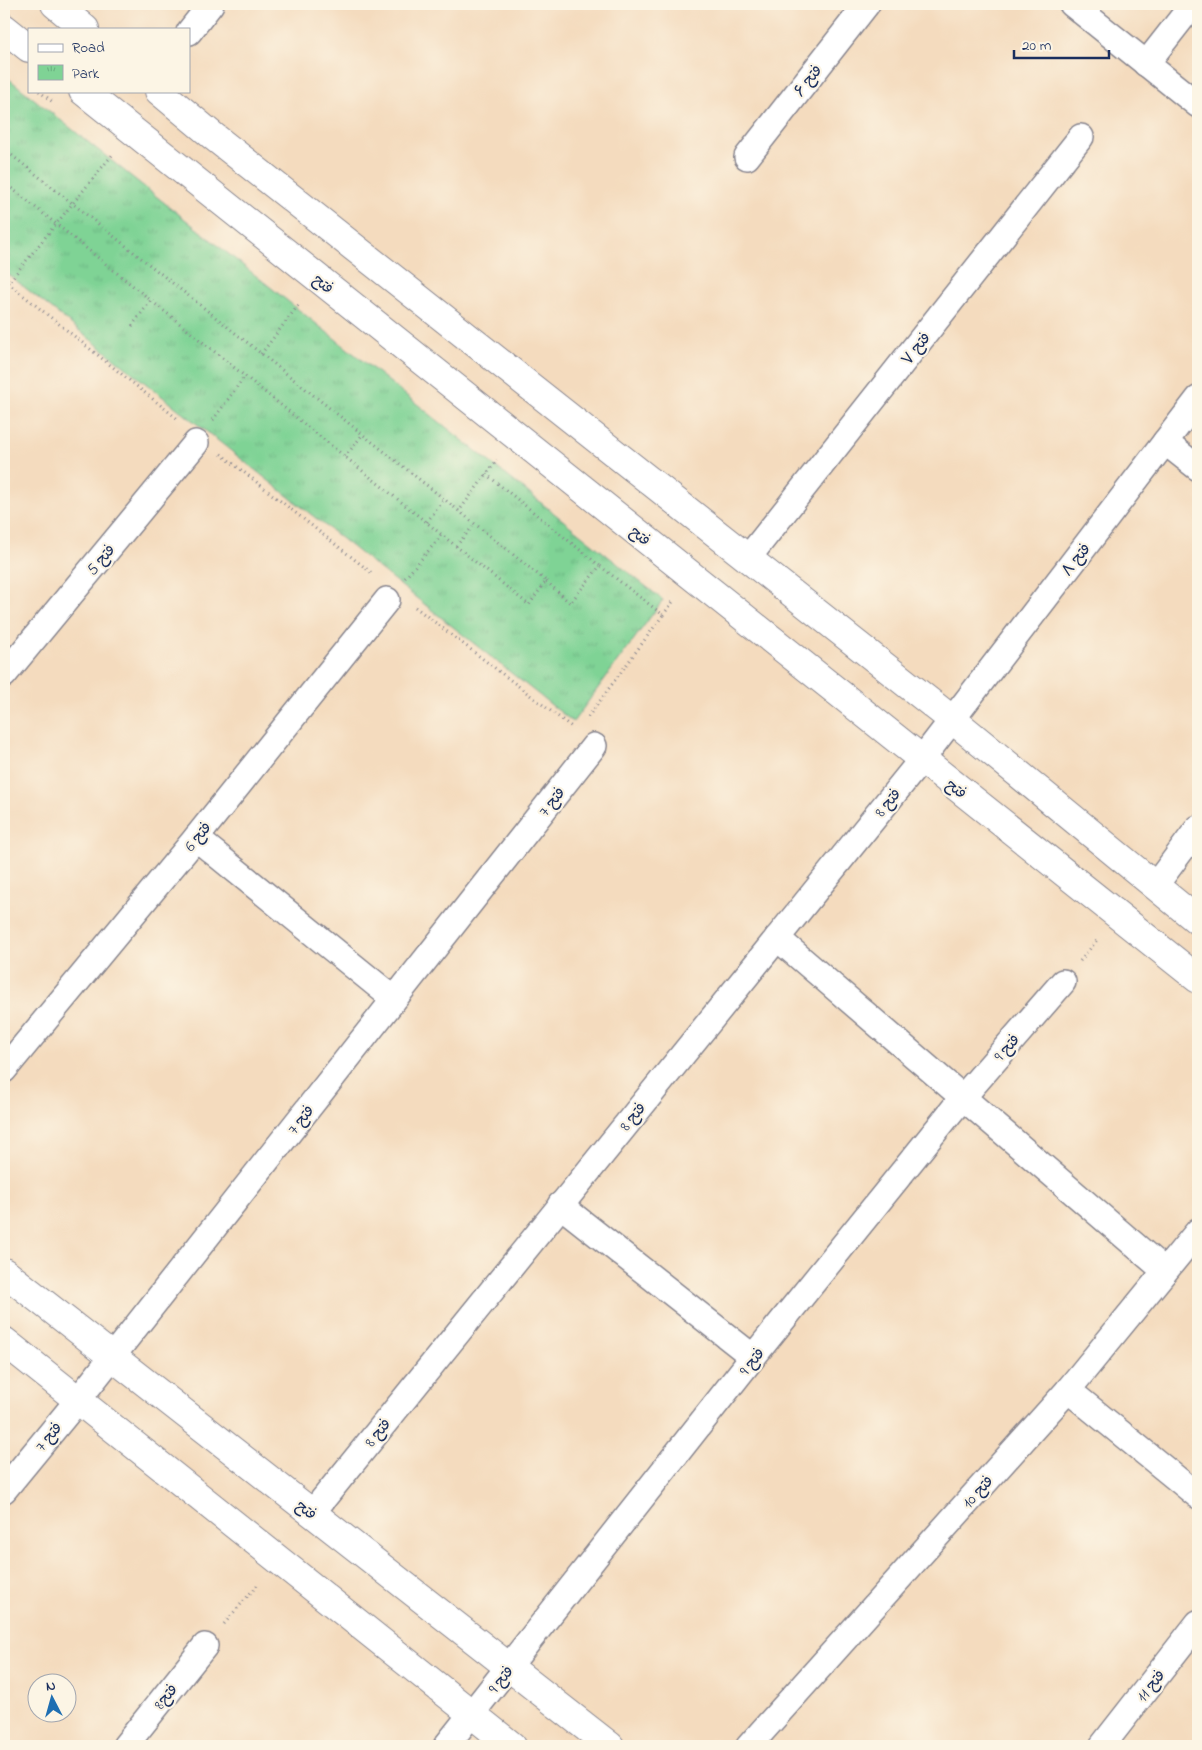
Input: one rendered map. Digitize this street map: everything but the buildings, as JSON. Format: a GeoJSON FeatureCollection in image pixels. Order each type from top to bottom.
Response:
{"type":"FeatureCollection","features":[{"type":"Feature","properties":{"kind":"street"},"geometry":{"type":"LineString","coordinates":[[55,4],[84,28]]}},
{"type":"Feature","properties":{"kind":"street"},"geometry":{"type":"LineString","coordinates":[[190,31],[211,4]]}},
{"type":"Feature","properties":{"kind":"street","name":"فتح ۶"},"geometry":{"type":"LineString","coordinates":[[747,157],[867,4]]}},
{"type":"Feature","properties":{"kind":"street"},"geometry":{"type":"LineString","coordinates":[[1072,4],[1198,106]]}},
{"type":"Feature","properties":{"kind":"street"},"geometry":{"type":"LineString","coordinates":[[1146,64],[1193,4]]}},
{"type":"Feature","properties":{"kind":"street"},"geometry":{"type":"LineString","coordinates":[[4,28],[28,47]]}},
{"type":"Feature","properties":{"kind":"street","name":"فتح"},"geometry":{"type":"LineString","coordinates":[[84,92],[1198,979]]}},
{"type":"Feature","properties":{"kind":"street"},"geometry":{"type":"LineString","coordinates":[[160,92],[213,136],[952,720],[1198,921]]}},
{"type":"Feature","properties":{"kind":"street","name":"فتح ۷"},"geometry":{"type":"LineString","coordinates":[[748,558],[1082,138]]}},
{"type":"Feature","properties":{"kind":"street","name":"فتح ۸"},"geometry":{"type":"LineString","coordinates":[[952,720],[1198,399]]}},
{"type":"Feature","properties":{"kind":"street","name":"فتح 5"},"geometry":{"type":"LineString","coordinates":[[4,675],[198,440]]}},
{"type":"Feature","properties":{"kind":"street"},"geometry":{"type":"LineString","coordinates":[[1165,442],[1198,468]]}},
{"type":"Feature","properties":{"kind":"street","name":"فتح 6"},"geometry":{"type":"LineString","coordinates":[[4,1070],[196,838],[391,596]]}},
{"type":"Feature","properties":{"kind":"street","name":"فتح 8"},"geometry":{"type":"LineString","coordinates":[[312,1513],[952,720]]}},
{"type":"Feature","properties":{"kind":"street","name":"فتح 7"},"geometry":{"type":"LineString","coordinates":[[4,1490],[78,1400],[394,999],[586,739]]}},
{"type":"Feature","properties":{"kind":"street"},"geometry":{"type":"LineString","coordinates":[[1155,886],[1198,828]]}},
{"type":"Feature","properties":{"kind":"street"},"geometry":{"type":"LineString","coordinates":[[196,838],[394,999]]}},
{"type":"Feature","properties":{"kind":"street"},"geometry":{"type":"LineString","coordinates":[[777,938],[1165,1271]]}},
{"type":"Feature","properties":{"kind":"street","name":"فتح 9"},"geometry":{"type":"LineString","coordinates":[[446,1746],[962,1097],[1063,982]]}},
{"type":"Feature","properties":{"kind":"street"},"geometry":{"type":"LineString","coordinates":[[560,1205],[753,1358]]}},
{"type":"Feature","properties":{"kind":"street","name":"فتح 10"},"geometry":{"type":"LineString","coordinates":[[749,1746],[1068,1390],[1198,1230]]}},
{"type":"Feature","properties":{"kind":"street","name":"فتح"},"geometry":{"type":"LineString","coordinates":[[4,1272],[610,1746]]}},
{"type":"Feature","properties":{"kind":"street"},"geometry":{"type":"LineString","coordinates":[[4,1341],[512,1746]]}},
{"type":"Feature","properties":{"kind":"street"},"geometry":{"type":"LineString","coordinates":[[1068,1390],[1198,1496]]}},
{"type":"Feature","properties":{"kind":"street","name":"فتح 11"},"geometry":{"type":"LineString","coordinates":[[1102,1746],[1198,1623]]}},
{"type":"Feature","properties":{"kind":"street","name":"فتح8"},"geometry":{"type":"LineString","coordinates":[[125,1746],[205,1646]]}},
{"type":"Feature","properties":{"kind":"path"},"geometry":{"type":"LineString","coordinates":[[4,149],[459,511],[546,581],[570,603],[600,566]]}},
{"type":"Feature","properties":{"kind":"path"},"geometry":{"type":"LineString","coordinates":[[4,288],[114,151]]}},
{"type":"Feature","properties":{"kind":"path"},"geometry":{"type":"LineString","coordinates":[[4,182],[529,605],[546,581]]}},
{"type":"Feature","properties":{"kind":"path"},"geometry":{"type":"LineString","coordinates":[[4,280],[391,596],[586,739]]}},
{"type":"Feature","properties":{"kind":"path"},"geometry":{"type":"LineString","coordinates":[[132,326],[151,300]]}},
{"type":"Feature","properties":{"kind":"path"},"geometry":{"type":"LineString","coordinates":[[261,354],[302,301]]}},
{"type":"Feature","properties":{"kind":"path"},"geometry":{"type":"LineString","coordinates":[[198,440],[245,376]]}},
{"type":"Feature","properties":{"kind":"path"},"geometry":{"type":"LineString","coordinates":[[345,457],[363,434]]}},
{"type":"Feature","properties":{"kind":"path"},"geometry":{"type":"LineString","coordinates":[[459,511],[498,458]]}},
{"type":"Feature","properties":{"kind":"path"},"geometry":{"type":"LineString","coordinates":[[486,474],[663,615],[583,724]]}},
{"type":"Feature","properties":{"kind":"path"},"geometry":{"type":"LineString","coordinates":[[427,522],[444,499]]}},
{"type":"Feature","properties":{"kind":"path"},"geometry":{"type":"LineString","coordinates":[[456,546],[475,524]]}},
{"type":"Feature","properties":{"kind":"path"},"geometry":{"type":"LineString","coordinates":[[391,596],[442,535]]}},
{"type":"Feature","properties":{"kind":"path"},"geometry":{"type":"LineString","coordinates":[[1063,982],[1118,915]]}},
{"type":"Feature","properties":{"kind":"path"},"geometry":{"type":"LineString","coordinates":[[205,1646],[279,1560]]}},
{"type":"Feature","properties":{"kind":"green space"},"geometry":{"type":"Polygon","coordinates":[[[4,75],[663,600],[573,722],[4,271],[4,75]]]}}]}
